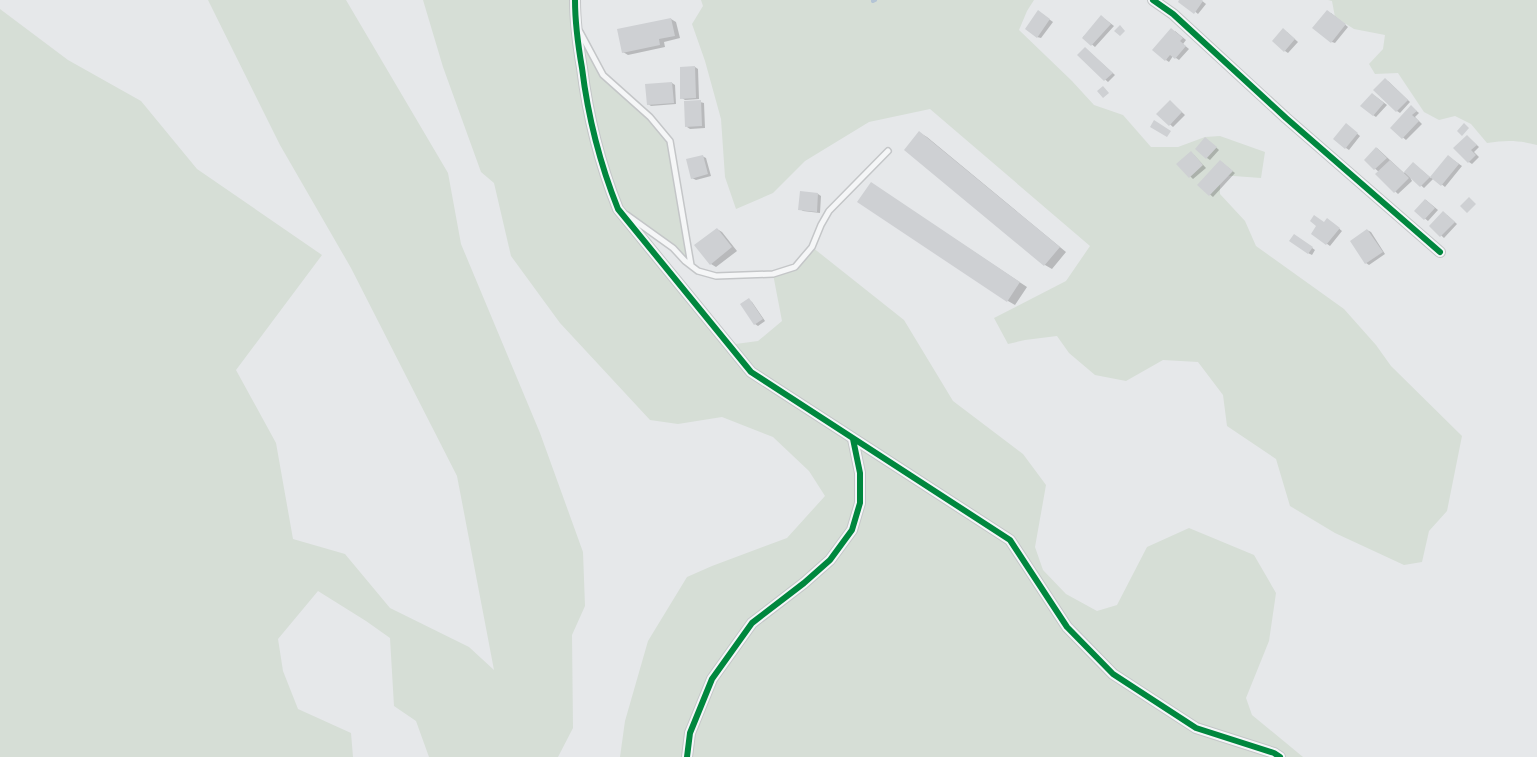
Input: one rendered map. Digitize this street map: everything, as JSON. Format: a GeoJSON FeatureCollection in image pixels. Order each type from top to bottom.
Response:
{"type":"FeatureCollection","features":[{"type":"Feature","properties":{"kind":"street"},"geometry":{"type":"LineString","coordinates":[[575,0],[575,23],[587,109],[606,180],[618,209],[751,372],[1010,540],[1067,627],[1113,674],[1196,728],[1276,756]]}},
{"type":"Feature","properties":{"kind":"street"},"geometry":{"type":"LineString","coordinates":[[1153,0],[1173,14],[1286,118],[1440,252]]}},
{"type":"Feature","properties":{"kind":"street"},"geometry":{"type":"LineString","coordinates":[[687,757],[690,733],[712,679],[752,623],[804,583],[830,560],[852,530],[860,503],[860,473],[853,439]]}},
{"type":"Feature","properties":{"kind":"lane"},"geometry":{"type":"LineString","coordinates":[[575,23],[602,75],[650,117],[670,141],[691,266]]}},
{"type":"Feature","properties":{"kind":"lane"},"geometry":{"type":"LineString","coordinates":[[618,209],[649,229],[698,271],[716,276],[773,274],[795,268],[812,247],[820,225],[829,211],[888,151]]}},
{"type":"Feature","properties":{"kind":"shaded area"},"geometry":{"type":"Polygon","coordinates":[[[208,0],[346,0],[448,173],[461,244],[540,433],[583,552],[585,606],[572,635],[573,728],[558,757],[429,757],[416,721],[394,706],[390,638],[318,591],[278,639],[283,671],[298,709],[351,733],[353,757],[0,757],[0,9],[68,60],[141,101],[197,169],[322,255],[236,370],[276,443],[293,539],[345,554],[390,608],[469,647],[494,670],[457,476],[351,268],[280,145],[208,0]]]}},
{"type":"Feature","properties":{"kind":"shaded area"},"geometry":{"type":"Polygon","coordinates":[[[423,0],[575,0],[575,23],[603,75],[650,117],[670,141],[691,266],[673,248],[620,210],[728,345],[758,341],[782,321],[773,274],[795,267],[812,247],[904,320],[953,401],[1023,454],[1046,485],[1035,547],[1043,570],[1066,594],[1097,611],[1117,605],[1147,547],[1189,528],[1254,555],[1276,593],[1269,641],[1246,698],[1252,715],[1303,757],[1275,757],[1274,753],[1268,757],[620,757],[625,721],[648,641],[687,577],[787,538],[825,496],[809,471],[773,437],[722,417],[678,424],[650,420],[560,323],[511,256],[494,183],[481,172],[443,67],[423,0]]]}},
{"type":"Feature","properties":{"kind":"shaded area"},"geometry":{"type":"Polygon","coordinates":[[[701,0],[1034,0],[1019,30],[1094,105],[1123,115],[1151,147],[1178,147],[1205,137],[1220,136],[1265,152],[1261,178],[1220,175],[1220,194],[1245,221],[1256,246],[1344,309],[1376,345],[1391,366],[1462,436],[1447,511],[1429,531],[1422,562],[1404,565],[1335,533],[1290,506],[1276,459],[1227,426],[1223,395],[1198,362],[1163,360],[1126,381],[1095,375],[1069,353],[1057,336],[1008,344],[994,318],[1066,281],[1090,246],[930,109],[869,122],[805,161],[773,193],[736,209],[725,177],[721,119],[705,61],[692,24],[703,6],[701,0]]]}},
{"type":"Feature","properties":{"kind":"shaded area"},"geometry":{"type":"Polygon","coordinates":[[[1328,0],[1537,0],[1537,145],[1512,141],[1487,143],[1471,124],[1455,116],[1439,120],[1424,112],[1398,73],[1375,74],[1369,64],[1383,49],[1385,35],[1354,29],[1335,17],[1332,1],[1328,0]]]}},
{"type":"Feature","properties":{"kind":"building"},"geometry":{"type":"Polygon","coordinates":[[[1179,0],[1203,1],[1194,14],[1178,2],[1179,0]]]}},
{"type":"Feature","properties":{"kind":"building"},"geometry":{"type":"Polygon","coordinates":[[[1038,10],[1050,19],[1037,38],[1025,29],[1038,10]]]}},
{"type":"Feature","properties":{"kind":"building"},"geometry":{"type":"Polygon","coordinates":[[[1327,10],[1346,24],[1331,43],[1312,28],[1327,10]]]}},
{"type":"Feature","properties":{"kind":"building"},"geometry":{"type":"Polygon","coordinates":[[[1101,15],[1111,24],[1091,46],[1082,38],[1101,15]]]}},
{"type":"Feature","properties":{"kind":"building"},"geometry":{"type":"Polygon","coordinates":[[[671,18],[675,36],[659,39],[660,45],[622,53],[617,29],[671,18]]]}},
{"type":"Feature","properties":{"kind":"building"},"geometry":{"type":"Polygon","coordinates":[[[1120,25],[1125,31],[1120,36],[1114,31],[1120,25]]]}},
{"type":"Feature","properties":{"kind":"building"},"geometry":{"type":"Polygon","coordinates":[[[1171,28],[1183,38],[1180,41],[1186,46],[1175,59],[1170,55],[1165,61],[1152,50],[1171,28]]]}},
{"type":"Feature","properties":{"kind":"building"},"geometry":{"type":"Polygon","coordinates":[[[1283,28],[1295,39],[1284,52],[1272,41],[1283,28]]]}},
{"type":"Feature","properties":{"kind":"building"},"geometry":{"type":"Polygon","coordinates":[[[1085,47],[1113,73],[1104,81],[1077,55],[1085,47]]]}},
{"type":"Feature","properties":{"kind":"building"},"geometry":{"type":"Polygon","coordinates":[[[695,66],[696,98],[680,99],[680,67],[695,66]]]}},
{"type":"Feature","properties":{"kind":"building"},"geometry":{"type":"Polygon","coordinates":[[[1385,78],[1408,100],[1396,112],[1373,90],[1385,78]]]}},
{"type":"Feature","properties":{"kind":"building"},"geometry":{"type":"Polygon","coordinates":[[[672,82],[674,103],[647,105],[645,84],[672,82]]]}},
{"type":"Feature","properties":{"kind":"building"},"geometry":{"type":"Polygon","coordinates":[[[1103,86],[1109,93],[1103,98],[1097,91],[1103,86]]]}},
{"type":"Feature","properties":{"kind":"building"},"geometry":{"type":"Polygon","coordinates":[[[1372,93],[1384,103],[1373,116],[1360,106],[1372,93]]]}},
{"type":"Feature","properties":{"kind":"building"},"geometry":{"type":"Polygon","coordinates":[[[701,100],[702,126],[685,127],[684,101],[701,100]]]}},
{"type":"Feature","properties":{"kind":"building"},"geometry":{"type":"Polygon","coordinates":[[[1170,100],[1182,112],[1169,126],[1156,114],[1170,100]]]}},
{"type":"Feature","properties":{"kind":"building"},"geometry":{"type":"Polygon","coordinates":[[[1411,105],[1417,111],[1412,115],[1419,121],[1402,139],[1390,128],[1411,105]]]}},
{"type":"Feature","properties":{"kind":"building"},"geometry":{"type":"Polygon","coordinates":[[[1154,120],[1171,131],[1167,137],[1150,127],[1154,120]]]}},
{"type":"Feature","properties":{"kind":"building"},"geometry":{"type":"Polygon","coordinates":[[[1346,123],[1358,133],[1345,149],[1333,139],[1346,123]]]}},
{"type":"Feature","properties":{"kind":"building"},"geometry":{"type":"Polygon","coordinates":[[[1464,123],[1469,128],[1462,136],[1457,131],[1464,123]]]}},
{"type":"Feature","properties":{"kind":"building"},"geometry":{"type":"Polygon","coordinates":[[[919,131],[1060,247],[1044,266],[904,150],[919,131]]]}},
{"type":"Feature","properties":{"kind":"building"},"geometry":{"type":"Polygon","coordinates":[[[1467,135],[1477,145],[1471,150],[1476,155],[1468,163],[1453,148],[1467,135]]]}},
{"type":"Feature","properties":{"kind":"building"},"geometry":{"type":"Polygon","coordinates":[[[1205,137],[1217,147],[1206,159],[1195,149],[1205,137]]]}},
{"type":"Feature","properties":{"kind":"building"},"geometry":{"type":"Polygon","coordinates":[[[1376,147],[1387,158],[1374,170],[1364,160],[1376,147]]]}},
{"type":"Feature","properties":{"kind":"building"},"geometry":{"type":"Polygon","coordinates":[[[1191,151],[1203,165],[1189,178],[1176,164],[1191,151]]]}},
{"type":"Feature","properties":{"kind":"building"},"geometry":{"type":"Polygon","coordinates":[[[703,155],[708,174],[691,179],[686,159],[703,155]]]}},
{"type":"Feature","properties":{"kind":"building"},"geometry":{"type":"Polygon","coordinates":[[[1448,155],[1459,164],[1441,186],[1430,177],[1448,155]]]}},
{"type":"Feature","properties":{"kind":"building"},"geometry":{"type":"Polygon","coordinates":[[[1220,160],[1233,171],[1209,196],[1197,185],[1220,160]]]}},
{"type":"Feature","properties":{"kind":"building"},"geometry":{"type":"Polygon","coordinates":[[[1390,160],[1409,178],[1394,193],[1375,174],[1390,160]]]}},
{"type":"Feature","properties":{"kind":"building"},"geometry":{"type":"Polygon","coordinates":[[[1413,162],[1430,177],[1420,187],[1404,172],[1413,162]]]}},
{"type":"Feature","properties":{"kind":"building"},"geometry":{"type":"Polygon","coordinates":[[[871,182],[1020,282],[1007,302],[857,202],[871,182]]]}},
{"type":"Feature","properties":{"kind":"building"},"geometry":{"type":"Polygon","coordinates":[[[800,191],[818,193],[817,212],[798,210],[800,191]]]}},
{"type":"Feature","properties":{"kind":"building"},"geometry":{"type":"Polygon","coordinates":[[[1469,197],[1476,204],[1467,213],[1460,206],[1469,197]]]}},
{"type":"Feature","properties":{"kind":"building"},"geometry":{"type":"Polygon","coordinates":[[[1425,199],[1435,208],[1424,220],[1414,211],[1425,199]]]}},
{"type":"Feature","properties":{"kind":"building"},"geometry":{"type":"Polygon","coordinates":[[[1443,211],[1455,222],[1440,237],[1429,226],[1443,211]]]}},
{"type":"Feature","properties":{"kind":"building"},"geometry":{"type":"Polygon","coordinates":[[[1314,215],[1324,222],[1327,218],[1340,228],[1326,245],[1311,234],[1316,226],[1310,221],[1314,215]]]}},
{"type":"Feature","properties":{"kind":"building"},"geometry":{"type":"Polygon","coordinates":[[[717,228],[732,247],[710,265],[694,245],[717,228]]]}},
{"type":"Feature","properties":{"kind":"building"},"geometry":{"type":"Polygon","coordinates":[[[1367,229],[1383,252],[1365,264],[1350,241],[1367,229]]]}},
{"type":"Feature","properties":{"kind":"building"},"geometry":{"type":"Polygon","coordinates":[[[1294,234],[1313,247],[1308,254],[1289,241],[1294,234]]]}},
{"type":"Feature","properties":{"kind":"building"},"geometry":{"type":"Polygon","coordinates":[[[749,298],[763,319],[754,325],[740,304],[749,298]]]}},
{"type":"Feature","properties":{"kind":"cycle path"},"geometry":{"type":"LineString","coordinates":[[575,0],[578,42],[591,122],[618,209],[751,372],[1010,540],[1067,627],[1113,674],[1196,728],[1274,753],[1280,757]]}},
{"type":"Feature","properties":{"kind":"cycle path"},"geometry":{"type":"LineString","coordinates":[[1153,0],[1173,14],[1286,118],[1440,252]]}},
{"type":"Feature","properties":{"kind":"cycle path"},"geometry":{"type":"LineString","coordinates":[[687,757],[690,733],[712,679],[752,623],[804,583],[830,560],[852,530],[860,503],[860,473],[853,439]]}}]}
